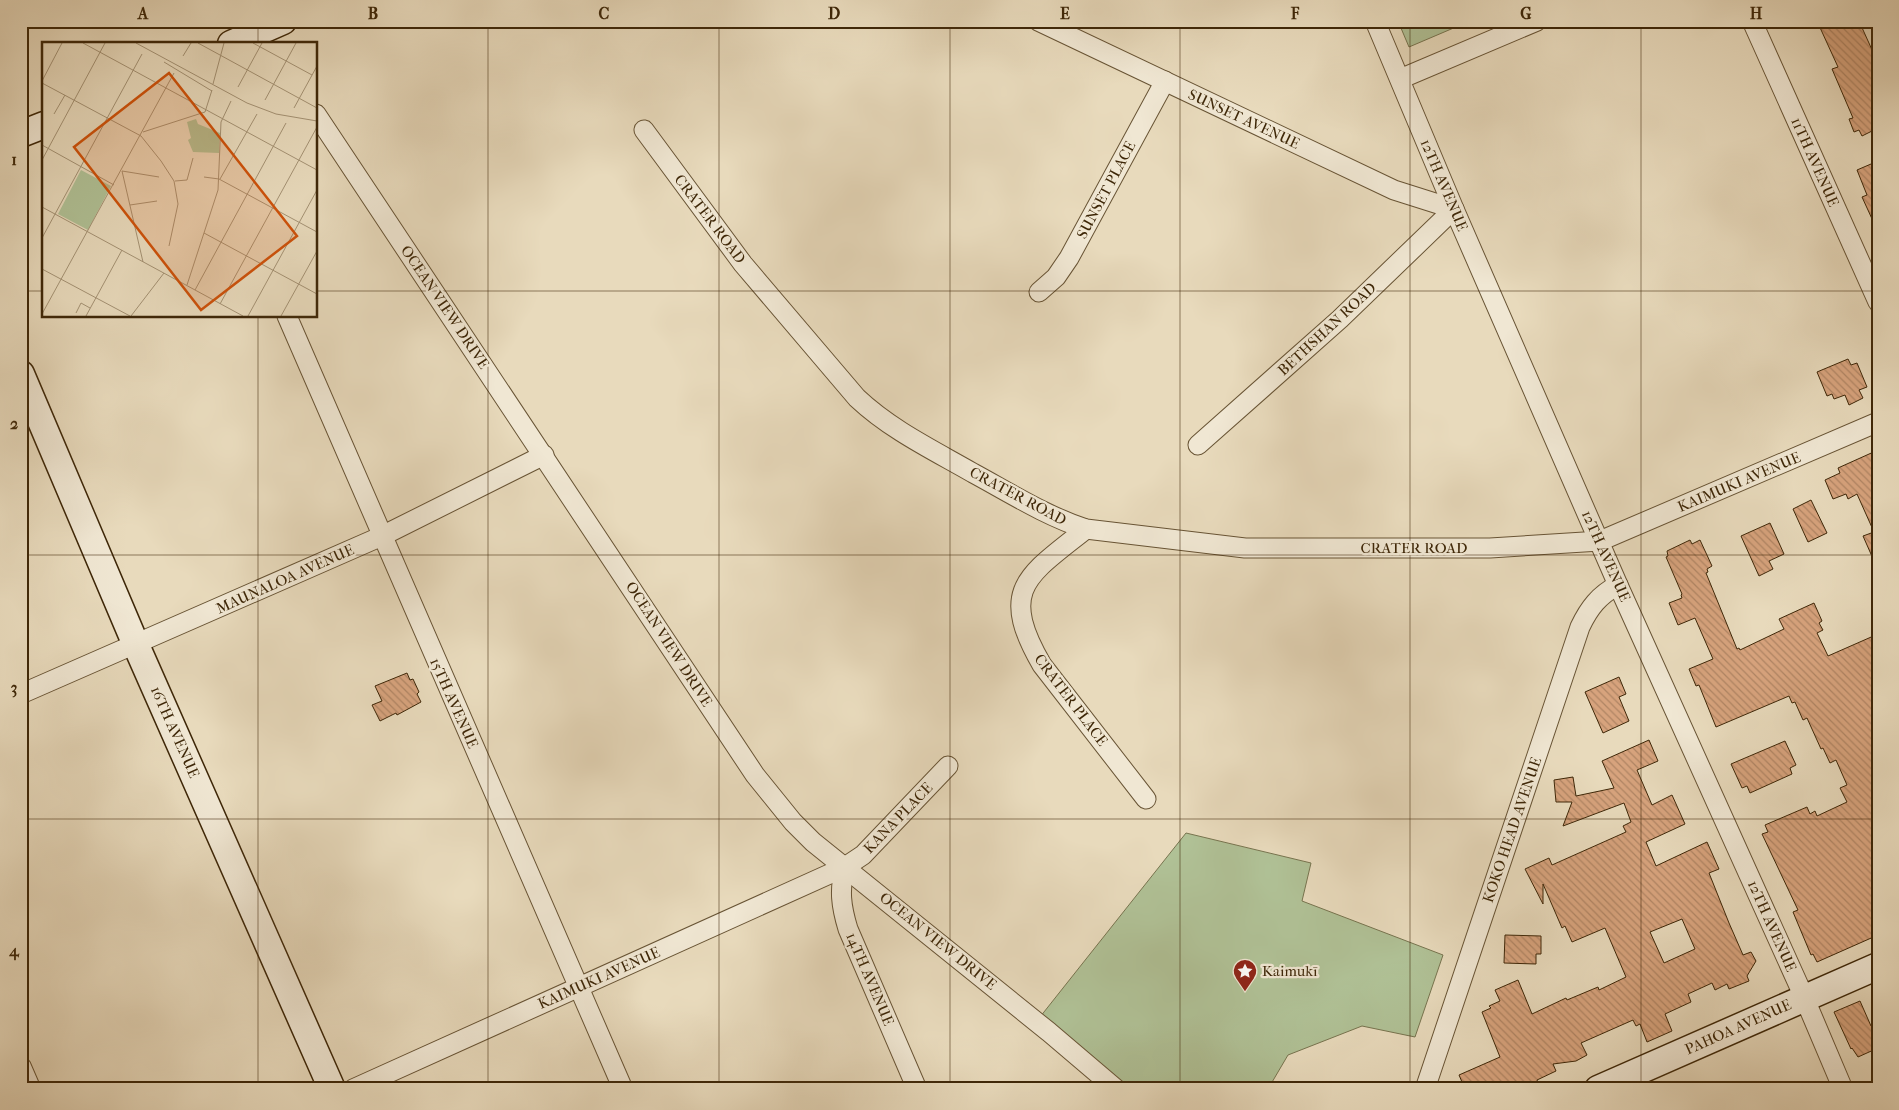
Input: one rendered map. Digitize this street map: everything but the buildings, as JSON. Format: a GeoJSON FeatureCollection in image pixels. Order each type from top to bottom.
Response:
{"type":"FeatureCollection","features":[{"type":"Feature","properties":{"kind":"street","name":"SUNSET AVENUE"},"geometry":{"type":"LineString","coordinates":[[1038,21],[1394,190],[1454,209]]}},
{"type":"Feature","properties":{"kind":"street","name":"12TH AVENUE"},"geometry":{"type":"LineString","coordinates":[[1375,21],[1454,209],[1618,585],[1804,997],[1843,1089]]}},
{"type":"Feature","properties":{"kind":"street"},"geometry":{"type":"LineString","coordinates":[[1400,79],[1537,21]]}},
{"type":"Feature","properties":{"kind":"street","name":"11TH AVENUE"},"geometry":{"type":"LineString","coordinates":[[1752,21],[1878,302]]}},
{"type":"Feature","properties":{"kind":"street"},"geometry":{"type":"LineString","coordinates":[[238,42],[271,32]]}},
{"type":"Feature","properties":{"kind":"street","name":"SUNSET PLACE"},"geometry":{"type":"LineString","coordinates":[[1040,292],[1056,277],[1069,258],[1165,81]]}},
{"type":"Feature","properties":{"kind":"street","name":"OCEAN VIEW DRIVE"},"geometry":{"type":"LineString","coordinates":[[318,117],[755,775],[773,799],[813,842],[846,866],[1116,1089]]}},
{"type":"Feature","properties":{"kind":"street"},"geometry":{"type":"LineString","coordinates":[[21,134],[42,125]]}},
{"type":"Feature","properties":{"kind":"street","name":"CRATER ROAD"},"geometry":{"type":"LineString","coordinates":[[644,130],[743,264],[857,398],[876,415],[922,444],[1063,521],[1086,529],[1245,548],[1490,548],[1600,541]]}},
{"type":"Feature","properties":{"kind":"street","name":"BETHSHAN ROAD"},"geometry":{"type":"LineString","coordinates":[[1198,446],[1340,318],[1454,209]]}},
{"type":"Feature","properties":{"kind":"street","name":"15TH AVENUE"},"geometry":{"type":"LineString","coordinates":[[288,318],[622,1089]]}},
{"type":"Feature","properties":{"kind":"street","name":"16TH AVENUE"},"geometry":{"type":"LineString","coordinates":[[21,374],[136,645],[332,1089]]}},
{"type":"Feature","properties":{"kind":"street","name":"KAIMUKI AVENUE"},"geometry":{"type":"LineString","coordinates":[[1600,541],[1878,422]]}},
{"type":"Feature","properties":{"kind":"street","name":"MAUNALOA AVENUE"},"geometry":{"type":"LineString","coordinates":[[21,694],[382,536],[544,455]]}},
{"type":"Feature","properties":{"kind":"street","name":"CRATER PLACE"},"geometry":{"type":"LineString","coordinates":[[1086,529],[1041,565],[1030,577],[1023,591],[1020,608],[1024,627],[1042,665],[1146,799]]}},
{"type":"Feature","properties":{"kind":"street","name":"KOKO HEAD AVENUE"},"geometry":{"type":"LineString","coordinates":[[1425,1089],[1580,627],[1595,601],[1606,591],[1618,585]]}},
{"type":"Feature","properties":{"kind":"street","name":"KANA PLACE"},"geometry":{"type":"LineString","coordinates":[[846,866],[863,855],[948,766]]}},
{"type":"Feature","properties":{"kind":"street","name":"KAIMUKI AVENUE"},"geometry":{"type":"LineString","coordinates":[[353,1089],[846,866]]}},
{"type":"Feature","properties":{"kind":"street","name":"14TH AVENUE"},"geometry":{"type":"LineString","coordinates":[[846,866],[841,883],[842,902],[848,929],[918,1089]]}},
{"type":"Feature","properties":{"kind":"street","name":"PAHOA AVENUE"},"geometry":{"type":"LineString","coordinates":[[1598,1089],[1878,966]]}},
{"type":"Feature","properties":{"kind":"street"},"geometry":{"type":"LineString","coordinates":[[21,1066],[31,1089]]}},
{"type":"Feature","properties":{"kind":"green space"},"geometry":{"type":"Polygon","coordinates":[[[1398,21],[1470,21],[1409,47],[1398,21]]]}},
{"type":"Feature","properties":{"kind":"green space"},"geometry":{"type":"Polygon","coordinates":[[[1186,833],[1311,863],[1302,901],[1443,955],[1415,1037],[1362,1026],[1288,1055],[1268,1089],[1125,1089],[1040,1017],[1186,833]]]}},
{"type":"Feature","properties":{"kind":"place","name":"Kaimukī"},"geometry":{"type":"Point","coordinates":[1245,992]}}]}
